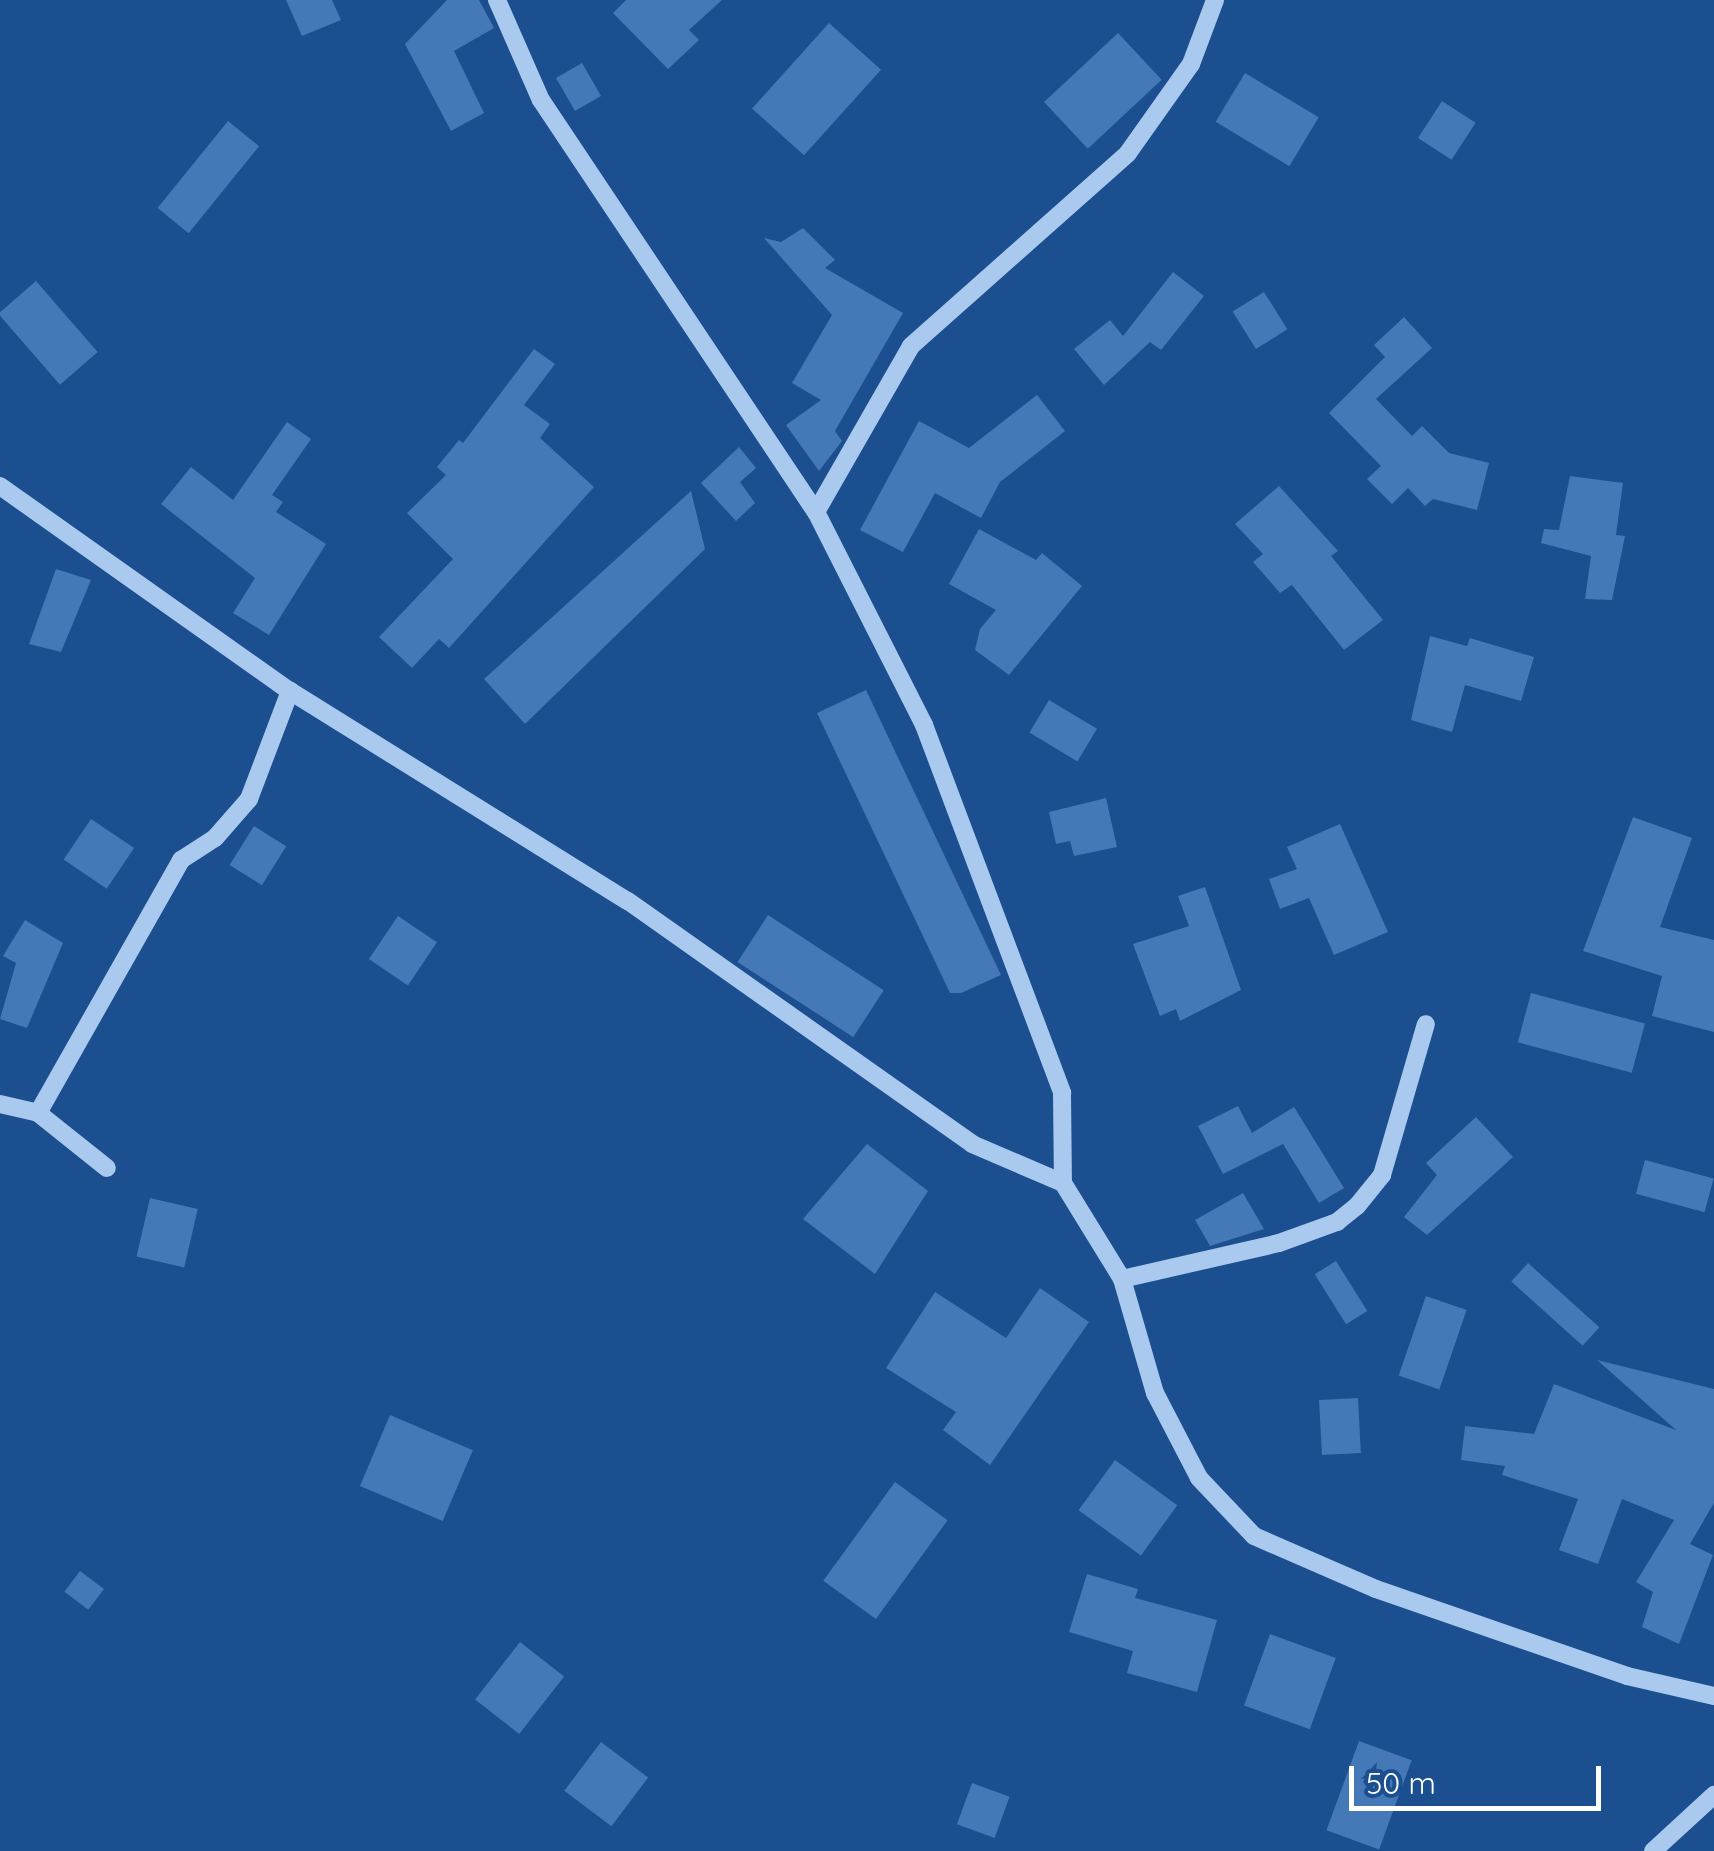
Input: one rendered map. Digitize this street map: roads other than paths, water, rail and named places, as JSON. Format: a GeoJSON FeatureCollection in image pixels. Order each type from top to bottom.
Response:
{"type":"FeatureCollection","features":[{"type":"Feature","properties":{"kind":"street"},"geometry":{"type":"LineString","coordinates":[[497,0],[541,100],[816,512],[924,725],[1062,1094],[1063,1183],[1122,1279],[1155,1394],[1200,1478],[1254,1536],[1376,1589],[1626,1676],[1714,1696]]}},
{"type":"Feature","properties":{"kind":"street"},"geometry":{"type":"LineString","coordinates":[[816,512],[911,346],[1128,153],[1191,64],[1215,0]]}},
{"type":"Feature","properties":{"kind":"street"},"geometry":{"type":"LineString","coordinates":[[0,486],[290,690],[628,901],[972,1144],[1063,1183]]}},
{"type":"Feature","properties":{"kind":"street"},"geometry":{"type":"LineString","coordinates":[[38,1113],[181,860],[215,838],[249,798],[290,690]]}},
{"type":"Feature","properties":{"kind":"street"},"geometry":{"type":"LineString","coordinates":[[1122,1279],[1279,1243],[1337,1222],[1357,1206],[1382,1175],[1394,1144],[1426,1024]]}},
{"type":"Feature","properties":{"kind":"street"},"geometry":{"type":"LineString","coordinates":[[0,1104],[38,1113],[107,1168]]}},
{"type":"Feature","properties":{"kind":"street"},"geometry":{"type":"LineString","coordinates":[[1652,1851],[1714,1795]]}}]}
